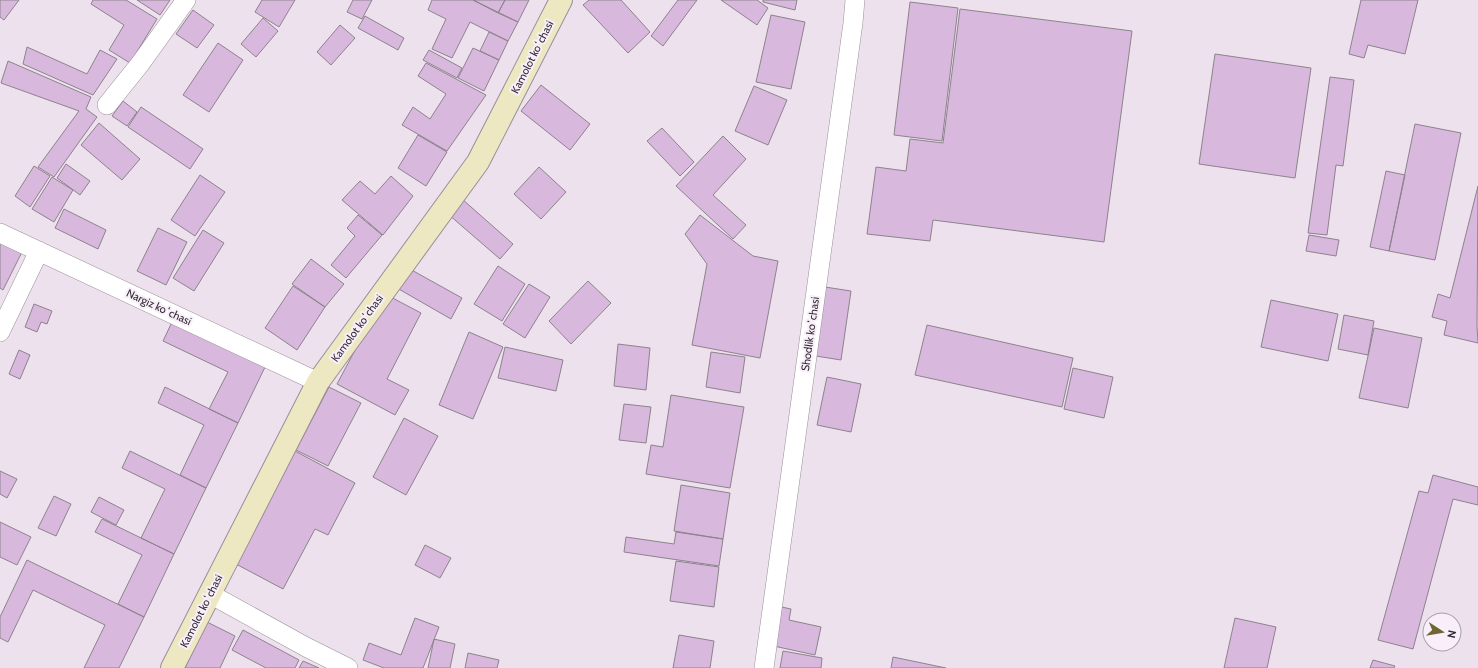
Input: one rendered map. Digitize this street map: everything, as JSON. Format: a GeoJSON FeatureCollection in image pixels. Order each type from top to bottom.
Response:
{"type":"FeatureCollection","features":[{"type":"Feature","properties":{"kind":"street"},"geometry":{"type":"LineString","coordinates":[[107,105],[140,64],[186,0]]}},
{"type":"Feature","properties":{"kind":"street","name":"Kamolot koʻchasi"},"geometry":{"type":"LineString","coordinates":[[172,668],[318,382],[478,162],[561,0]]}},
{"type":"Feature","properties":{"kind":"street","name":"Shodlik koʻchasi"},"geometry":{"type":"LineString","coordinates":[[764,668],[851,39],[855,0]]}},
{"type":"Feature","properties":{"kind":"street","name":"Nargiz koʻchasi"},"geometry":{"type":"LineString","coordinates":[[0,233],[318,382]]}},
{"type":"Feature","properties":{"kind":"street"},"geometry":{"type":"LineString","coordinates":[[0,332],[39,251]]}},
{"type":"Feature","properties":{"kind":"street"},"geometry":{"type":"LineString","coordinates":[[210,594],[306,647],[348,668]]}},
{"type":"Feature","properties":{"kind":"building"},"geometry":{"type":"Polygon","coordinates":[[[0,0],[19,0],[4,20],[0,17],[0,0]]]}},
{"type":"Feature","properties":{"kind":"building"},"geometry":{"type":"Polygon","coordinates":[[[93,0],[126,0],[157,19],[130,63],[109,50],[124,25],[91,4],[93,0]]]}},
{"type":"Feature","properties":{"kind":"building"},"geometry":{"type":"Polygon","coordinates":[[[137,0],[170,0],[160,15],[137,0]]]}},
{"type":"Feature","properties":{"kind":"building"},"geometry":{"type":"Polygon","coordinates":[[[262,0],[295,0],[279,27],[255,12],[262,0]]]}},
{"type":"Feature","properties":{"kind":"building"},"geometry":{"type":"Polygon","coordinates":[[[353,0],[372,0],[362,19],[347,12],[353,0]]]}},
{"type":"Feature","properties":{"kind":"building"},"geometry":{"type":"Polygon","coordinates":[[[432,0],[473,0],[518,22],[508,41],[470,22],[452,58],[432,49],[446,19],[428,10],[432,0]]]}},
{"type":"Feature","properties":{"kind":"building"},"geometry":{"type":"Polygon","coordinates":[[[473,0],[505,0],[498,13],[473,0]]]}},
{"type":"Feature","properties":{"kind":"building"},"geometry":{"type":"Polygon","coordinates":[[[505,0],[529,0],[518,22],[498,13],[505,0]]]}},
{"type":"Feature","properties":{"kind":"building"},"geometry":{"type":"Polygon","coordinates":[[[589,0],[621,0],[650,32],[628,53],[583,5],[589,0]]]}},
{"type":"Feature","properties":{"kind":"building"},"geometry":{"type":"Polygon","coordinates":[[[678,0],[697,0],[663,46],[651,36],[678,0]]]}},
{"type":"Feature","properties":{"kind":"building"},"geometry":{"type":"Polygon","coordinates":[[[721,0],[757,0],[768,8],[757,25],[721,0]]]}},
{"type":"Feature","properties":{"kind":"building"},"geometry":{"type":"Polygon","coordinates":[[[763,0],[797,0],[795,10],[763,2],[763,0]]]}},
{"type":"Feature","properties":{"kind":"building"},"geometry":{"type":"Polygon","coordinates":[[[1361,0],[1418,0],[1405,54],[1368,45],[1364,58],[1349,54],[1361,0]]]}},
{"type":"Feature","properties":{"kind":"building"},"geometry":{"type":"Polygon","coordinates":[[[910,2],[958,8],[942,141],[894,135],[910,2]]]}},
{"type":"Feature","properties":{"kind":"building"},"geometry":{"type":"Polygon","coordinates":[[[960,9],[1132,31],[1104,242],[933,220],[930,241],[867,234],[876,167],[906,171],[910,139],[943,143],[960,9]]]}},
{"type":"Feature","properties":{"kind":"building"},"geometry":{"type":"Polygon","coordinates":[[[193,10],[214,25],[197,48],[176,34],[193,10]]]}},
{"type":"Feature","properties":{"kind":"building"},"geometry":{"type":"Polygon","coordinates":[[[771,15],[805,22],[791,89],[756,82],[771,15]]]}},
{"type":"Feature","properties":{"kind":"building"},"geometry":{"type":"Polygon","coordinates":[[[365,16],[404,38],[398,50],[358,28],[365,16]]]}},
{"type":"Feature","properties":{"kind":"building"},"geometry":{"type":"Polygon","coordinates":[[[263,18],[278,31],[256,57],[241,44],[263,18]]]}},
{"type":"Feature","properties":{"kind":"building"},"geometry":{"type":"Polygon","coordinates":[[[340,25],[355,38],[331,65],[317,52],[340,25]]]}},
{"type":"Feature","properties":{"kind":"building"},"geometry":{"type":"Polygon","coordinates":[[[489,32],[508,41],[499,60],[480,51],[489,32]]]}},
{"type":"Feature","properties":{"kind":"building"},"geometry":{"type":"Polygon","coordinates":[[[218,43],[243,60],[209,112],[183,95],[218,43]]]}},
{"type":"Feature","properties":{"kind":"building"},"geometry":{"type":"Polygon","coordinates":[[[27,47],[87,74],[100,50],[117,59],[93,95],[23,64],[27,47]]]}},
{"type":"Feature","properties":{"kind":"building"},"geometry":{"type":"Polygon","coordinates":[[[473,48],[499,60],[484,91],[458,78],[473,48]]]}},
{"type":"Feature","properties":{"kind":"building"},"geometry":{"type":"Polygon","coordinates":[[[429,50],[462,68],[457,78],[423,60],[429,50]]]}},
{"type":"Feature","properties":{"kind":"building"},"geometry":{"type":"Polygon","coordinates":[[[1215,54],[1311,68],[1295,178],[1199,164],[1215,54]]]}},
{"type":"Feature","properties":{"kind":"building"},"geometry":{"type":"Polygon","coordinates":[[[8,61],[91,97],[86,109],[97,117],[54,177],[38,167],[79,111],[1,83],[8,61]]]}},
{"type":"Feature","properties":{"kind":"building"},"geometry":{"type":"Polygon","coordinates":[[[426,63],[486,95],[447,151],[402,125],[413,107],[430,119],[446,94],[418,76],[426,63]]]}},
{"type":"Feature","properties":{"kind":"building"},"geometry":{"type":"Polygon","coordinates":[[[1330,77],[1354,80],[1343,166],[1336,165],[1327,235],[1308,233],[1330,77]]]}},
{"type":"Feature","properties":{"kind":"building"},"geometry":{"type":"Polygon","coordinates":[[[541,85],[590,124],[570,150],[521,111],[541,85]]]}},
{"type":"Feature","properties":{"kind":"building"},"geometry":{"type":"Polygon","coordinates":[[[754,86],[787,100],[768,145],[735,131],[754,86]]]}},
{"type":"Feature","properties":{"kind":"building"},"geometry":{"type":"Polygon","coordinates":[[[123,101],[137,112],[127,126],[112,116],[123,101]]]}},
{"type":"Feature","properties":{"kind":"building"},"geometry":{"type":"Polygon","coordinates":[[[141,107],[203,149],[190,169],[128,127],[141,107]]]}},
{"type":"Feature","properties":{"kind":"building"},"geometry":{"type":"Polygon","coordinates":[[[99,123],[140,159],[122,180],[81,145],[99,123]]]}},
{"type":"Feature","properties":{"kind":"building"},"geometry":{"type":"Polygon","coordinates":[[[1415,124],[1461,133],[1435,260],[1389,251],[1415,124]]]}},
{"type":"Feature","properties":{"kind":"building"},"geometry":{"type":"Polygon","coordinates":[[[662,128],[694,162],[680,176],[647,141],[662,128]]]}},
{"type":"Feature","properties":{"kind":"building"},"geometry":{"type":"Polygon","coordinates":[[[418,135],[447,152],[426,186],[398,168],[418,135]]]}},
{"type":"Feature","properties":{"kind":"building"},"geometry":{"type":"Polygon","coordinates":[[[723,136],[746,159],[713,195],[746,225],[733,239],[676,186],[723,136]]]}},
{"type":"Feature","properties":{"kind":"building"},"geometry":{"type":"Polygon","coordinates":[[[66,164],[90,181],[80,195],[57,178],[66,164]]]}},
{"type":"Feature","properties":{"kind":"building"},"geometry":{"type":"Polygon","coordinates":[[[34,166],[50,176],[30,207],[15,196],[34,166]]]}},
{"type":"Feature","properties":{"kind":"building"},"geometry":{"type":"Polygon","coordinates":[[[539,167],[566,192],[541,219],[514,194],[539,167]]]}},
{"type":"Feature","properties":{"kind":"building"},"geometry":{"type":"Polygon","coordinates":[[[1386,171],[1405,175],[1389,251],[1370,247],[1386,171]]]}},
{"type":"Feature","properties":{"kind":"building"},"geometry":{"type":"Polygon","coordinates":[[[200,175],[225,192],[195,236],[171,220],[200,175]]]}},
{"type":"Feature","properties":{"kind":"building"},"geometry":{"type":"Polygon","coordinates":[[[391,176],[413,196],[383,235],[342,200],[360,181],[375,194],[391,176]]]}},
{"type":"Feature","properties":{"kind":"building"},"geometry":{"type":"Polygon","coordinates":[[[52,177],[73,190],[54,222],[32,209],[52,177]]]}},
{"type":"Feature","properties":{"kind":"building"},"geometry":{"type":"Polygon","coordinates":[[[1478,186],[1478,343],[1444,335],[1447,321],[1432,317],[1438,294],[1450,298],[1478,186]]]}},
{"type":"Feature","properties":{"kind":"building"},"geometry":{"type":"Polygon","coordinates":[[[462,199],[513,244],[500,259],[448,214],[462,199]]]}},
{"type":"Feature","properties":{"kind":"building"},"geometry":{"type":"Polygon","coordinates":[[[64,209],[106,230],[98,249],[55,228],[64,209]]]}},
{"type":"Feature","properties":{"kind":"building"},"geometry":{"type":"Polygon","coordinates":[[[358,215],[382,235],[346,278],[331,265],[355,236],[347,228],[358,215]]]}},
{"type":"Feature","properties":{"kind":"building"},"geometry":{"type":"Polygon","coordinates":[[[700,215],[753,256],[778,261],[760,358],[692,345],[707,264],[685,234],[700,215]]]}},
{"type":"Feature","properties":{"kind":"building"},"geometry":{"type":"Polygon","coordinates":[[[158,228],[187,242],[166,285],[137,271],[158,228]]]}},
{"type":"Feature","properties":{"kind":"building"},"geometry":{"type":"Polygon","coordinates":[[[203,230],[224,243],[194,291],[173,278],[203,230]]]}},
{"type":"Feature","properties":{"kind":"building"},"geometry":{"type":"Polygon","coordinates":[[[1309,235],[1339,240],[1336,256],[1306,251],[1309,235]]]}},
{"type":"Feature","properties":{"kind":"building"},"geometry":{"type":"Polygon","coordinates":[[[0,241],[22,252],[3,290],[0,288],[0,241]]]}},
{"type":"Feature","properties":{"kind":"building"},"geometry":{"type":"Polygon","coordinates":[[[311,259],[344,284],[325,307],[292,284],[311,259]]]}},
{"type":"Feature","properties":{"kind":"building"},"geometry":{"type":"Polygon","coordinates":[[[498,266],[525,284],[502,321],[474,304],[498,266]]]}},
{"type":"Feature","properties":{"kind":"building"},"geometry":{"type":"Polygon","coordinates":[[[408,268],[462,298],[451,319],[397,288],[408,268]]]}},
{"type":"Feature","properties":{"kind":"building"},"geometry":{"type":"Polygon","coordinates":[[[588,281],[611,303],[571,344],[549,321],[588,281]]]}},
{"type":"Feature","properties":{"kind":"building"},"geometry":{"type":"Polygon","coordinates":[[[529,284],[550,297],[525,338],[503,324],[529,284]]]}},
{"type":"Feature","properties":{"kind":"building"},"geometry":{"type":"Polygon","coordinates":[[[293,286],[325,307],[297,350],[265,328],[293,286]]]}},
{"type":"Feature","properties":{"kind":"building"},"geometry":{"type":"Polygon","coordinates":[[[825,287],[851,291],[841,360],[816,356],[825,287]]]}},
{"type":"Feature","properties":{"kind":"building"},"geometry":{"type":"Polygon","coordinates":[[[385,294],[421,313],[387,379],[409,390],[395,415],[337,384],[385,294]]]}},
{"type":"Feature","properties":{"kind":"building"},"geometry":{"type":"Polygon","coordinates":[[[1271,300],[1338,314],[1328,361],[1261,347],[1271,300]]]}},
{"type":"Feature","properties":{"kind":"building"},"geometry":{"type":"Polygon","coordinates":[[[34,304],[52,311],[47,324],[41,322],[37,332],[25,327],[34,304]]]}},
{"type":"Feature","properties":{"kind":"building"},"geometry":{"type":"Polygon","coordinates":[[[1344,315],[1374,321],[1368,355],[1338,349],[1344,315]]]}},
{"type":"Feature","properties":{"kind":"building"},"geometry":{"type":"Polygon","coordinates":[[[173,320],[266,365],[238,423],[209,409],[228,372],[163,341],[173,320]]]}},
{"type":"Feature","properties":{"kind":"building"},"geometry":{"type":"Polygon","coordinates":[[[927,325],[1073,358],[1062,407],[915,375],[927,325]]]}},
{"type":"Feature","properties":{"kind":"building"},"geometry":{"type":"Polygon","coordinates":[[[1374,328],[1422,338],[1408,408],[1359,398],[1374,328]]]}},
{"type":"Feature","properties":{"kind":"building"},"geometry":{"type":"Polygon","coordinates":[[[469,332],[503,347],[473,419],[439,405],[469,332]]]}},
{"type":"Feature","properties":{"kind":"building"},"geometry":{"type":"Polygon","coordinates":[[[618,344],[650,348],[646,390],[614,386],[618,344]]]}},
{"type":"Feature","properties":{"kind":"building"},"geometry":{"type":"Polygon","coordinates":[[[505,347],[563,360],[556,391],[498,378],[505,347]]]}},
{"type":"Feature","properties":{"kind":"building"},"geometry":{"type":"Polygon","coordinates":[[[19,350],[30,355],[20,379],[9,374],[19,350]]]}},
{"type":"Feature","properties":{"kind":"building"},"geometry":{"type":"Polygon","coordinates":[[[711,352],[745,357],[740,393],[706,387],[711,352]]]}},
{"type":"Feature","properties":{"kind":"building"},"geometry":{"type":"Polygon","coordinates":[[[1073,368],[1113,377],[1104,418],[1064,409],[1073,368]]]}},
{"type":"Feature","properties":{"kind":"building"},"geometry":{"type":"Polygon","coordinates":[[[827,377],[861,384],[851,432],[817,425],[827,377]]]}},
{"type":"Feature","properties":{"kind":"building"},"geometry":{"type":"Polygon","coordinates":[[[165,387],[238,423],[206,488],[180,475],[204,425],[158,403],[165,387]]]}},
{"type":"Feature","properties":{"kind":"building"},"geometry":{"type":"Polygon","coordinates":[[[329,387],[361,403],[328,466],[296,450],[329,387]]]}},
{"type":"Feature","properties":{"kind":"building"},"geometry":{"type":"Polygon","coordinates":[[[671,395],[744,407],[730,488],[646,474],[651,445],[663,447],[671,395]]]}},
{"type":"Feature","properties":{"kind":"building"},"geometry":{"type":"Polygon","coordinates":[[[624,404],[651,407],[646,443],[619,440],[624,404]]]}},
{"type":"Feature","properties":{"kind":"building"},"geometry":{"type":"Polygon","coordinates":[[[404,418],[438,436],[406,495],[373,477],[404,418]]]}},
{"type":"Feature","properties":{"kind":"building"},"geometry":{"type":"Polygon","coordinates":[[[130,451],[206,488],[174,554],[141,538],[165,489],[122,468],[130,451]]]}},
{"type":"Feature","properties":{"kind":"building"},"geometry":{"type":"Polygon","coordinates":[[[295,451],[355,483],[328,535],[315,529],[283,589],[236,564],[295,451]]]}},
{"type":"Feature","properties":{"kind":"building"},"geometry":{"type":"Polygon","coordinates":[[[0,471],[17,479],[7,498],[0,494],[0,471]]]}},
{"type":"Feature","properties":{"kind":"building"},"geometry":{"type":"Polygon","coordinates":[[[1433,475],[1478,487],[1478,505],[1453,499],[1413,649],[1378,640],[1419,491],[1428,493],[1433,475]]]}},
{"type":"Feature","properties":{"kind":"building"},"geometry":{"type":"Polygon","coordinates":[[[681,485],[730,493],[723,539],[674,531],[681,485]]]}},
{"type":"Feature","properties":{"kind":"building"},"geometry":{"type":"Polygon","coordinates":[[[54,496],[71,504],[56,536],[38,528],[54,496]]]}},
{"type":"Feature","properties":{"kind":"building"},"geometry":{"type":"Polygon","coordinates":[[[99,497],[124,510],[116,525],[91,512],[99,497]]]}},
{"type":"Feature","properties":{"kind":"building"},"geometry":{"type":"Polygon","coordinates":[[[102,519],[174,554],[144,617],[118,604],[142,555],[95,532],[102,519]]]}},
{"type":"Feature","properties":{"kind":"building"},"geometry":{"type":"Polygon","coordinates":[[[0,522],[31,537],[17,565],[0,557],[0,522]]]}},
{"type":"Feature","properties":{"kind":"building"},"geometry":{"type":"Polygon","coordinates":[[[676,532],[723,539],[719,566],[624,552],[626,537],[674,544],[676,532]]]}},
{"type":"Feature","properties":{"kind":"building"},"geometry":{"type":"Polygon","coordinates":[[[425,545],[451,558],[440,578],[415,565],[425,545]]]}},
{"type":"Feature","properties":{"kind":"building"},"geometry":{"type":"Polygon","coordinates":[[[27,560],[144,617],[119,668],[84,668],[105,625],[33,590],[8,642],[0,638],[0,617],[27,560]]]}},
{"type":"Feature","properties":{"kind":"building"},"geometry":{"type":"Polygon","coordinates":[[[676,561],[719,567],[714,607],[670,601],[676,561]]]}},
{"type":"Feature","properties":{"kind":"building"},"geometry":{"type":"Polygon","coordinates":[[[777,606],[791,609],[789,620],[821,627],[815,655],[769,645],[777,606]]]}},
{"type":"Feature","properties":{"kind":"building"},"geometry":{"type":"Polygon","coordinates":[[[415,618],[439,627],[423,668],[384,668],[363,660],[369,643],[401,655],[415,618]]]}},
{"type":"Feature","properties":{"kind":"building"},"geometry":{"type":"Polygon","coordinates":[[[1235,618],[1276,627],[1267,668],[1224,668],[1235,618]]]}},
{"type":"Feature","properties":{"kind":"building"},"geometry":{"type":"Polygon","coordinates":[[[207,622],[235,636],[220,668],[185,668],[207,622]]]}},
{"type":"Feature","properties":{"kind":"building"},"geometry":{"type":"Polygon","coordinates":[[[243,630],[299,660],[295,668],[266,668],[232,650],[243,630]]]}},
{"type":"Feature","properties":{"kind":"building"},"geometry":{"type":"Polygon","coordinates":[[[679,635],[714,641],[710,668],[673,668],[679,635]]]}},
{"type":"Feature","properties":{"kind":"building"},"geometry":{"type":"Polygon","coordinates":[[[434,639],[455,644],[450,668],[428,668],[434,639]]]}},
{"type":"Feature","properties":{"kind":"building"},"geometry":{"type":"Polygon","coordinates":[[[783,651],[822,658],[821,668],[780,668],[783,651]]]}},
{"type":"Feature","properties":{"kind":"building"},"geometry":{"type":"Polygon","coordinates":[[[468,653],[499,660],[497,668],[465,668],[468,653]]]}},
{"type":"Feature","properties":{"kind":"building"},"geometry":{"type":"Polygon","coordinates":[[[893,657],[946,668],[891,668],[893,657]]]}},
{"type":"Feature","properties":{"kind":"building"},"geometry":{"type":"Polygon","coordinates":[[[1373,660],[1395,666],[1394,668],[1370,668],[1373,660]]]}},
{"type":"Feature","properties":{"kind":"building"},"geometry":{"type":"Polygon","coordinates":[[[303,661],[319,668],[299,668],[303,661]]]}}]}
